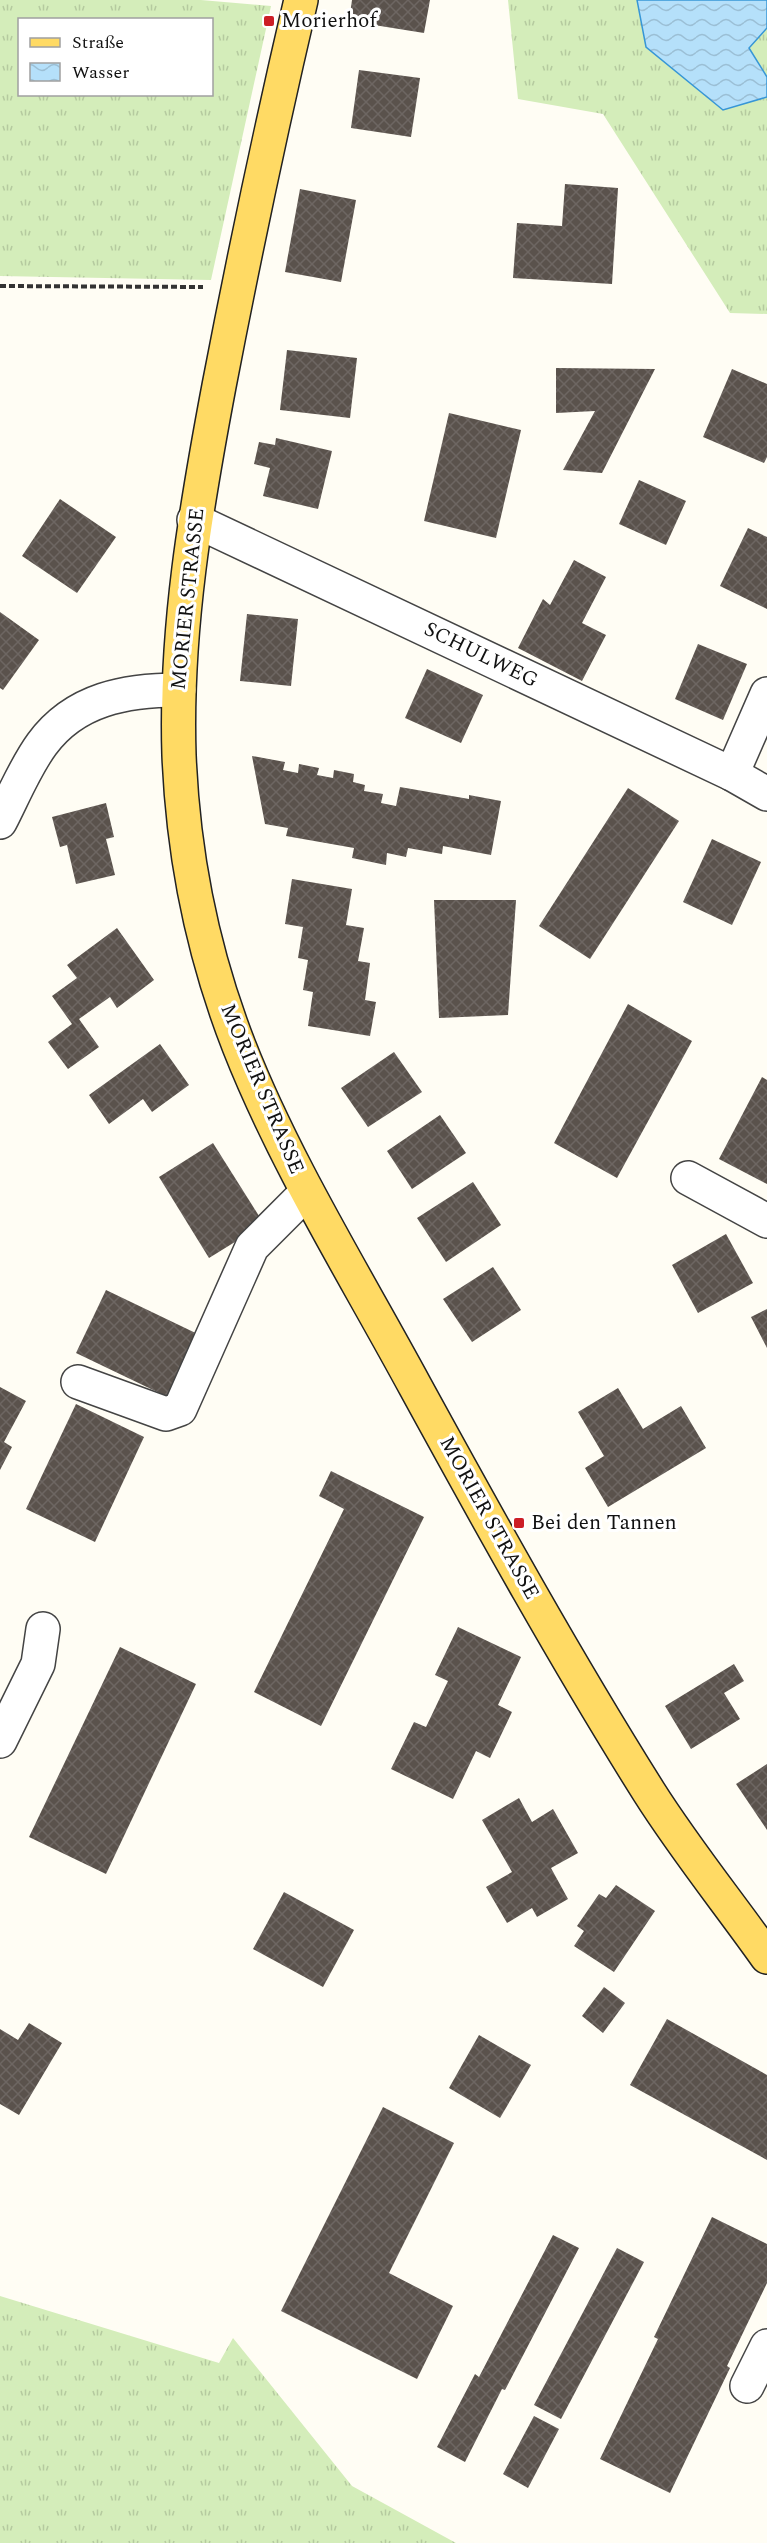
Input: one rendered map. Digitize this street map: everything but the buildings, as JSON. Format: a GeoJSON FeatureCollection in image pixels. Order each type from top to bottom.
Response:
{"type":"FeatureCollection","features":[{"type":"Feature","properties":{"kind":"main road","name":"MORIER STRASSE"},"geometry":{"type":"LineString","coordinates":[[301,0],[239,287],[194,520],[184,605],[179,690],[179,758],[185,828],[195,896],[212,966],[240,1048],[307,1192],[505,1550],[651,1796],[767,1957]]}},
{"type":"Feature","properties":{"kind":"street","name":"SCHULWEG"},"geometry":{"type":"LineString","coordinates":[[194,520],[732,774],[767,794]]}},
{"type":"Feature","properties":{"kind":"street"},"geometry":{"type":"LineString","coordinates":[[0,822],[41,745],[64,719],[89,705],[120,694],[148,690],[179,690]]}},
{"type":"Feature","properties":{"kind":"street"},"geometry":{"type":"LineString","coordinates":[[732,774],[767,694]]}},
{"type":"Feature","properties":{"kind":"street"},"geometry":{"type":"LineString","coordinates":[[688,1178],[767,1221]]}},
{"type":"Feature","properties":{"kind":"street"},"geometry":{"type":"LineString","coordinates":[[78,1382],[166,1414],[180,1409],[252,1247],[307,1192]]}},
{"type":"Feature","properties":{"kind":"street"},"geometry":{"type":"LineString","coordinates":[[0,1741],[38,1664],[43,1629]]}},
{"type":"Feature","properties":{"kind":"street"},"geometry":{"type":"LineString","coordinates":[[747,2386],[767,2346]]}},
{"type":"Feature","properties":{"kind":"path"},"geometry":{"type":"LineString","coordinates":[[0,286],[239,287]]}},
{"type":"Feature","properties":{"kind":"green space"},"geometry":{"type":"Polygon","coordinates":[[[0,0],[201,0],[271,6],[211,280],[0,276],[0,0]]]}},
{"type":"Feature","properties":{"kind":"green space"},"geometry":{"type":"Polygon","coordinates":[[[508,0],[767,0],[767,314],[730,313],[603,114],[518,99],[508,0]]]}},
{"type":"Feature","properties":{"kind":"green space"},"geometry":{"type":"Polygon","coordinates":[[[0,2296],[219,2363],[233,2338],[352,2486],[456,2543],[0,2543],[0,2296]]]}},
{"type":"Feature","properties":{"kind":"water"},"geometry":{"type":"Polygon","coordinates":[[[637,0],[767,0],[767,28],[749,48],[767,77],[767,97],[723,110],[646,47],[637,0]]]}},
{"type":"Feature","properties":{"kind":"place","name":"Morierhof"},"geometry":{"type":"Point","coordinates":[269,21]}},
{"type":"Feature","properties":{"kind":"place","name":"Bei den Tannen"},"geometry":{"type":"Point","coordinates":[519,1523]}}]}
